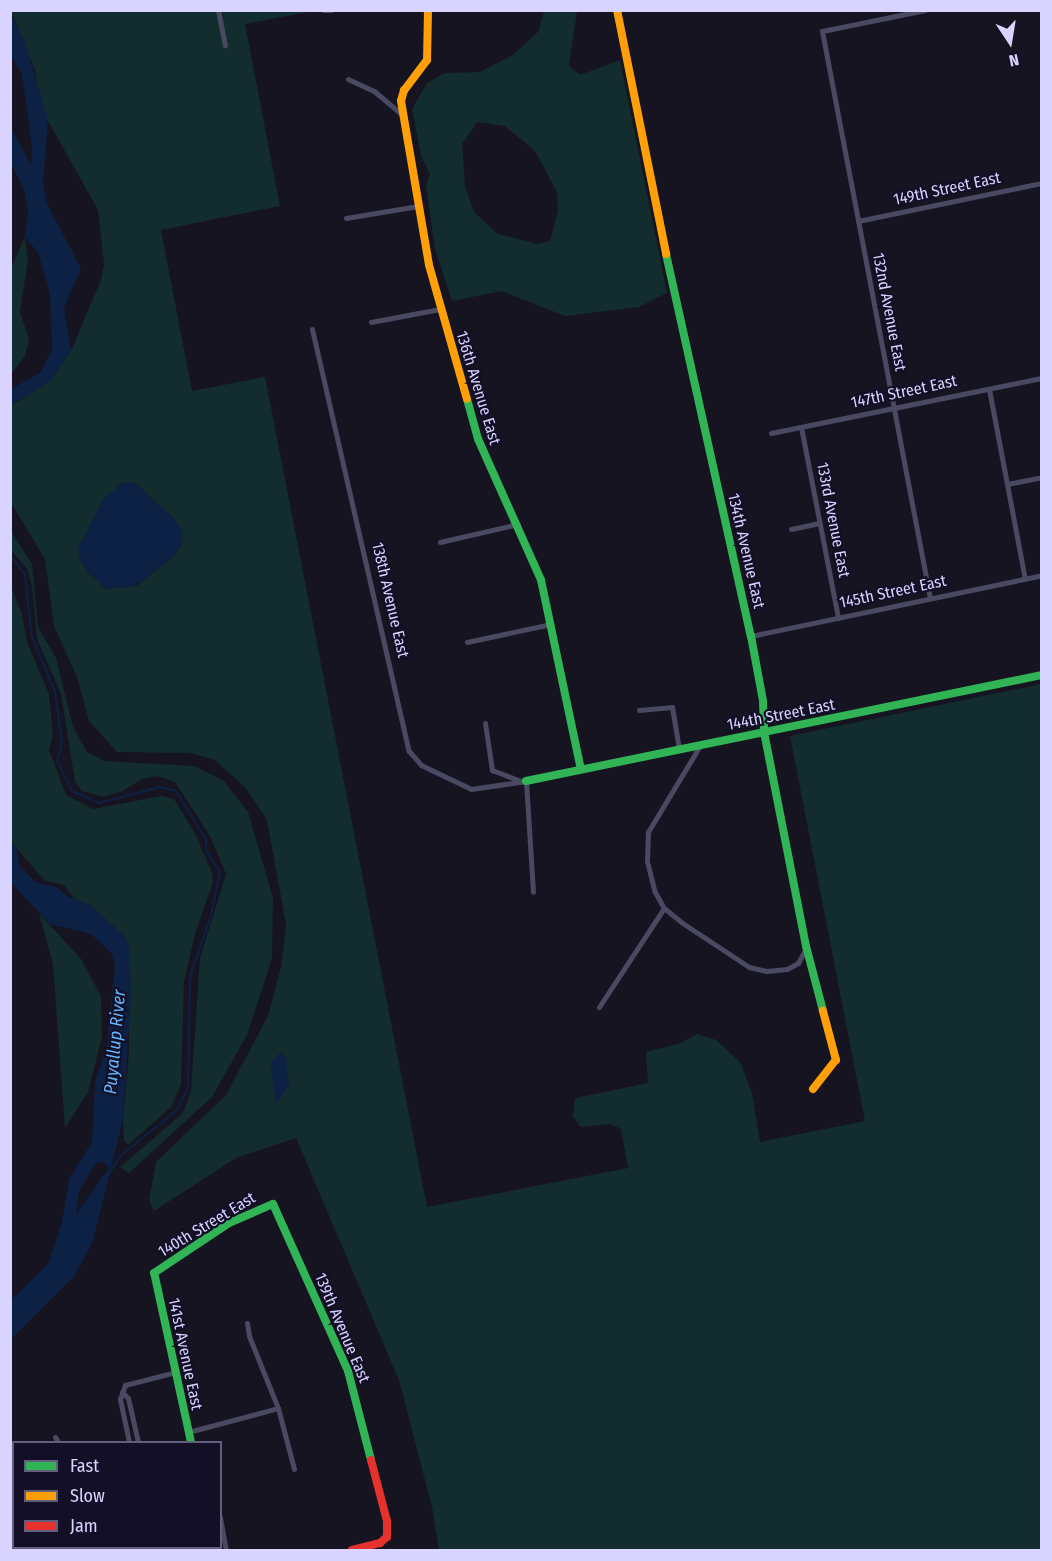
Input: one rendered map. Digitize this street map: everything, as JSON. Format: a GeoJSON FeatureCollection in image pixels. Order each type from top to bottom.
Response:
{"type":"FeatureCollection","features":[{"type":"Feature","properties":{"kind":"street"},"geometry":{"type":"LineString","coordinates":[[218,10],[225,45]]}},
{"type":"Feature","properties":{"kind":"street"},"geometry":{"type":"LineString","coordinates":[[323,10],[331,10]]}},
{"type":"Feature","properties":{"kind":"street","name":"136th Avenue East"},"geometry":{"type":"LineString","coordinates":[[428,10],[427,60],[402,95],[418,206],[440,309],[478,439],[518,524],[541,580],[581,769]]}},
{"type":"Feature","properties":{"kind":"street","name":"134th Avenue East"},"geometry":{"type":"LineString","coordinates":[[617,10],[682,331],[751,636],[766,724],[764,732],[806,946],[836,1060],[813,1089]]}},
{"type":"Feature","properties":{"kind":"street","name":"132nd Avenue East"},"geometry":{"type":"LineString","coordinates":[[925,10],[822,31],[930,598]]}},
{"type":"Feature","properties":{"kind":"street"},"geometry":{"type":"LineString","coordinates":[[348,80],[374,92],[404,116]]}},
{"type":"Feature","properties":{"kind":"street","name":"149th Street East"},"geometry":{"type":"LineString","coordinates":[[858,221],[1041,183]]}},
{"type":"Feature","properties":{"kind":"street"},"geometry":{"type":"LineString","coordinates":[[346,218],[418,206]]}},
{"type":"Feature","properties":{"kind":"street"},"geometry":{"type":"LineString","coordinates":[[371,322],[440,309]]}},
{"type":"Feature","properties":{"kind":"street","name":"138th Avenue East"},"geometry":{"type":"LineString","coordinates":[[312,329],[413,759],[471,789],[523,781]]}},
{"type":"Feature","properties":{"kind":"street","name":"147th Street East"},"geometry":{"type":"LineString","coordinates":[[771,433],[1041,378]]}},
{"type":"Feature","properties":{"kind":"street"},"geometry":{"type":"LineString","coordinates":[[989,389],[1025,579]]}},
{"type":"Feature","properties":{"kind":"street","name":"133rd Avenue East"},"geometry":{"type":"LineString","coordinates":[[801,427],[838,618]]}},
{"type":"Feature","properties":{"kind":"street"},"geometry":{"type":"LineString","coordinates":[[1007,484],[1041,477]]}},
{"type":"Feature","properties":{"kind":"street"},"geometry":{"type":"LineString","coordinates":[[791,529],[819,523]]}},
{"type":"Feature","properties":{"kind":"street"},"geometry":{"type":"LineString","coordinates":[[440,542],[518,524]]}},
{"type":"Feature","properties":{"kind":"street","name":"145th Street East"},"geometry":{"type":"LineString","coordinates":[[751,636],[1041,575]]}},
{"type":"Feature","properties":{"kind":"street"},"geometry":{"type":"LineString","coordinates":[[467,642],[551,624]]}},
{"type":"Feature","properties":{"kind":"street","name":"144th Street East"},"geometry":{"type":"LineString","coordinates":[[523,781],[1041,675]]}},
{"type":"Feature","properties":{"kind":"street"},"geometry":{"type":"LineString","coordinates":[[639,710],[672,707],[679,749]]}},
{"type":"Feature","properties":{"kind":"street"},"geometry":{"type":"LineString","coordinates":[[486,723],[492,770],[523,781],[533,892]]}},
{"type":"Feature","properties":{"kind":"street"},"geometry":{"type":"LineString","coordinates":[[701,744],[648,832],[646,852],[651,879],[664,908],[728,956],[749,967],[766,971],[787,969],[798,963],[806,946]]}},
{"type":"Feature","properties":{"kind":"street"},"geometry":{"type":"LineString","coordinates":[[599,1007],[664,908]]}},
{"type":"Feature","properties":{"kind":"street","name":"140th Street East"},"geometry":{"type":"LineString","coordinates":[[155,1271],[238,1218],[273,1204]]}},
{"type":"Feature","properties":{"kind":"street","name":"139th Avenue East"},"geometry":{"type":"LineString","coordinates":[[273,1204],[348,1371],[387,1521],[387,1538],[380,1543],[352,1551]]}},
{"type":"Feature","properties":{"kind":"street","name":"141st Avenue East"},"geometry":{"type":"LineString","coordinates":[[155,1271],[190,1441]]}},
{"type":"Feature","properties":{"kind":"street"},"geometry":{"type":"LineString","coordinates":[[247,1323],[279,1408],[294,1469]]}},
{"type":"Feature","properties":{"kind":"street"},"geometry":{"type":"LineString","coordinates":[[129,1441],[120,1399],[127,1384],[176,1372]]}},
{"type":"Feature","properties":{"kind":"street"},"geometry":{"type":"LineString","coordinates":[[122,1392],[128,1398],[138,1441]]}},
{"type":"Feature","properties":{"kind":"street"},"geometry":{"type":"LineString","coordinates":[[188,1432],[279,1408]]}},
{"type":"Feature","properties":{"kind":"street"},"geometry":{"type":"LineString","coordinates":[[222,1528],[226,1551]]}},
{"type":"Feature","properties":{"kind":"green space"},"geometry":{"type":"Polygon","coordinates":[[[11,11],[314,11],[245,24],[280,206],[161,230],[192,391],[265,377],[427,1207],[628,1168],[621,1129],[610,1124],[581,1127],[573,1117],[575,1098],[648,1083],[646,1052],[679,1044],[697,1034],[716,1040],[740,1062],[752,1093],[760,1142],[865,1121],[790,736],[1041,684],[1041,1550],[439,1550],[432,1507],[399,1380],[296,1138],[236,1158],[154,1211],[149,1200],[156,1162],[226,1095],[268,1016],[281,967],[286,925],[267,820],[245,787],[215,760],[190,753],[117,752],[89,721],[77,677],[54,626],[45,559],[11,503],[11,405],[21,400],[71,351],[101,280],[104,264],[98,210],[42,110],[35,71],[11,11]],[[135,483],[91,528],[78,548],[79,557],[89,573],[106,589],[136,586],[174,556],[182,542],[176,521],[135,483]]]}},
{"type":"Feature","properties":{"kind":"green space"},"geometry":{"type":"Polygon","coordinates":[[[544,11],[577,11],[569,66],[580,75],[620,60],[667,293],[639,307],[565,316],[502,291],[452,301],[435,249],[426,185],[430,174],[421,156],[412,109],[427,83],[445,73],[480,72],[513,55],[538,32],[544,11]],[[477,122],[462,144],[465,186],[474,212],[498,234],[537,244],[550,241],[558,211],[557,192],[535,151],[505,126],[477,122]]]}},
{"type":"Feature","properties":{"kind":"green space"},"geometry":{"type":"Polygon","coordinates":[[[25,237],[28,259],[20,312],[29,339],[25,356],[11,374],[11,267],[25,237]]]}},
{"type":"Feature","properties":{"kind":"green space"},"geometry":{"type":"Polygon","coordinates":[[[11,531],[32,564],[38,627],[56,658],[73,727],[87,752],[105,761],[194,766],[224,781],[248,812],[273,898],[272,958],[247,1035],[212,1097],[129,1173],[120,1167],[183,1113],[191,1091],[200,958],[226,874],[210,836],[175,782],[158,776],[142,779],[123,791],[103,797],[82,791],[75,782],[61,694],[37,639],[32,586],[27,569],[11,550],[11,531]]]}},
{"type":"Feature","properties":{"kind":"green space"},"geometry":{"type":"Polygon","coordinates":[[[10,584],[22,614],[27,642],[49,694],[53,735],[49,750],[66,795],[93,809],[161,796],[174,799],[196,835],[212,873],[213,882],[195,934],[184,982],[181,1085],[171,1107],[128,1145],[124,1141],[123,1120],[129,1051],[129,948],[124,936],[90,905],[74,899],[64,885],[45,881],[11,842],[10,584]]]}},
{"type":"Feature","properties":{"kind":"green space"},"geometry":{"type":"Polygon","coordinates":[[[39,913],[81,959],[101,996],[102,1037],[88,1092],[65,1128],[53,964],[39,913]]]}},
{"type":"Feature","properties":{"kind":"green space"},"geometry":{"type":"Polygon","coordinates":[[[10,1489],[12,1549],[63,1550],[11,1550],[10,1489]]]}},
{"type":"Feature","properties":{"kind":"water"},"geometry":{"type":"Polygon","coordinates":[[[11,15],[25,42],[48,120],[43,183],[47,204],[81,268],[64,308],[71,351],[50,381],[11,405],[11,389],[40,373],[52,350],[50,295],[39,254],[25,237],[28,210],[24,190],[11,163],[11,128],[31,165],[32,147],[22,74],[11,56],[11,15]]]}},
{"type":"Feature","properties":{"kind":"water"},"geometry":{"type":"Polygon","coordinates":[[[124,482],[135,483],[176,521],[183,533],[182,542],[174,556],[135,586],[106,589],[89,573],[79,557],[78,548],[105,497],[124,482]]]}},
{"type":"Feature","properties":{"kind":"water","name":"Puyallup River"},"geometry":{"type":"Polygon","coordinates":[[[10,842],[17,850],[20,867],[37,883],[56,887],[67,896],[90,905],[124,936],[129,948],[131,992],[123,1120],[93,1241],[75,1275],[11,1339],[11,1300],[48,1264],[62,1222],[69,1179],[92,1142],[95,1083],[107,1044],[115,967],[112,954],[91,934],[50,924],[11,883],[10,842]],[[102,1161],[95,1164],[79,1191],[76,1214],[109,1168],[102,1161]]]}},
{"type":"Feature","properties":{"kind":"water"},"geometry":{"type":"Polygon","coordinates":[[[280,1053],[286,1057],[289,1085],[276,1104],[270,1063],[280,1053]]]}},
{"type":"Feature","properties":{"kind":"waterway"},"geometry":{"type":"LineString","coordinates":[[10,555],[25,575],[32,637],[55,692],[62,743],[57,761],[72,791],[99,803],[160,787],[176,791],[206,840],[206,850],[220,872],[211,916],[190,976],[188,1088],[177,1110],[119,1157],[109,1175]]}},
{"type":"Feature","properties":{"kind":"traffic: fast"},"geometry":{"type":"LineString","coordinates":[[666,254],[751,636],[763,701],[764,732],[806,946],[823,1011]]}},
{"type":"Feature","properties":{"kind":"traffic: fast"},"geometry":{"type":"LineString","coordinates":[[467,399],[478,439],[541,580],[581,769]]}},
{"type":"Feature","properties":{"kind":"traffic: fast"},"geometry":{"type":"LineString","coordinates":[[526,781],[1042,675]]}},
{"type":"Feature","properties":{"kind":"traffic: fast"},"geometry":{"type":"LineString","coordinates":[[191,1441],[154,1273],[229,1223],[273,1204],[348,1371],[371,1460]]}},
{"type":"Feature","properties":{"kind":"traffic: slow"},"geometry":{"type":"LineString","coordinates":[[428,10],[427,60],[404,90],[401,101],[429,265],[467,399]]}},
{"type":"Feature","properties":{"kind":"traffic: slow"},"geometry":{"type":"LineString","coordinates":[[617,10],[666,254]]}},
{"type":"Feature","properties":{"kind":"traffic: slow"},"geometry":{"type":"LineString","coordinates":[[813,1089],[836,1060],[823,1011]]}},
{"type":"Feature","properties":{"kind":"traffic: jam"},"geometry":{"type":"LineString","coordinates":[[352,1550],[380,1543],[387,1537],[387,1521],[371,1460]]}}]}
